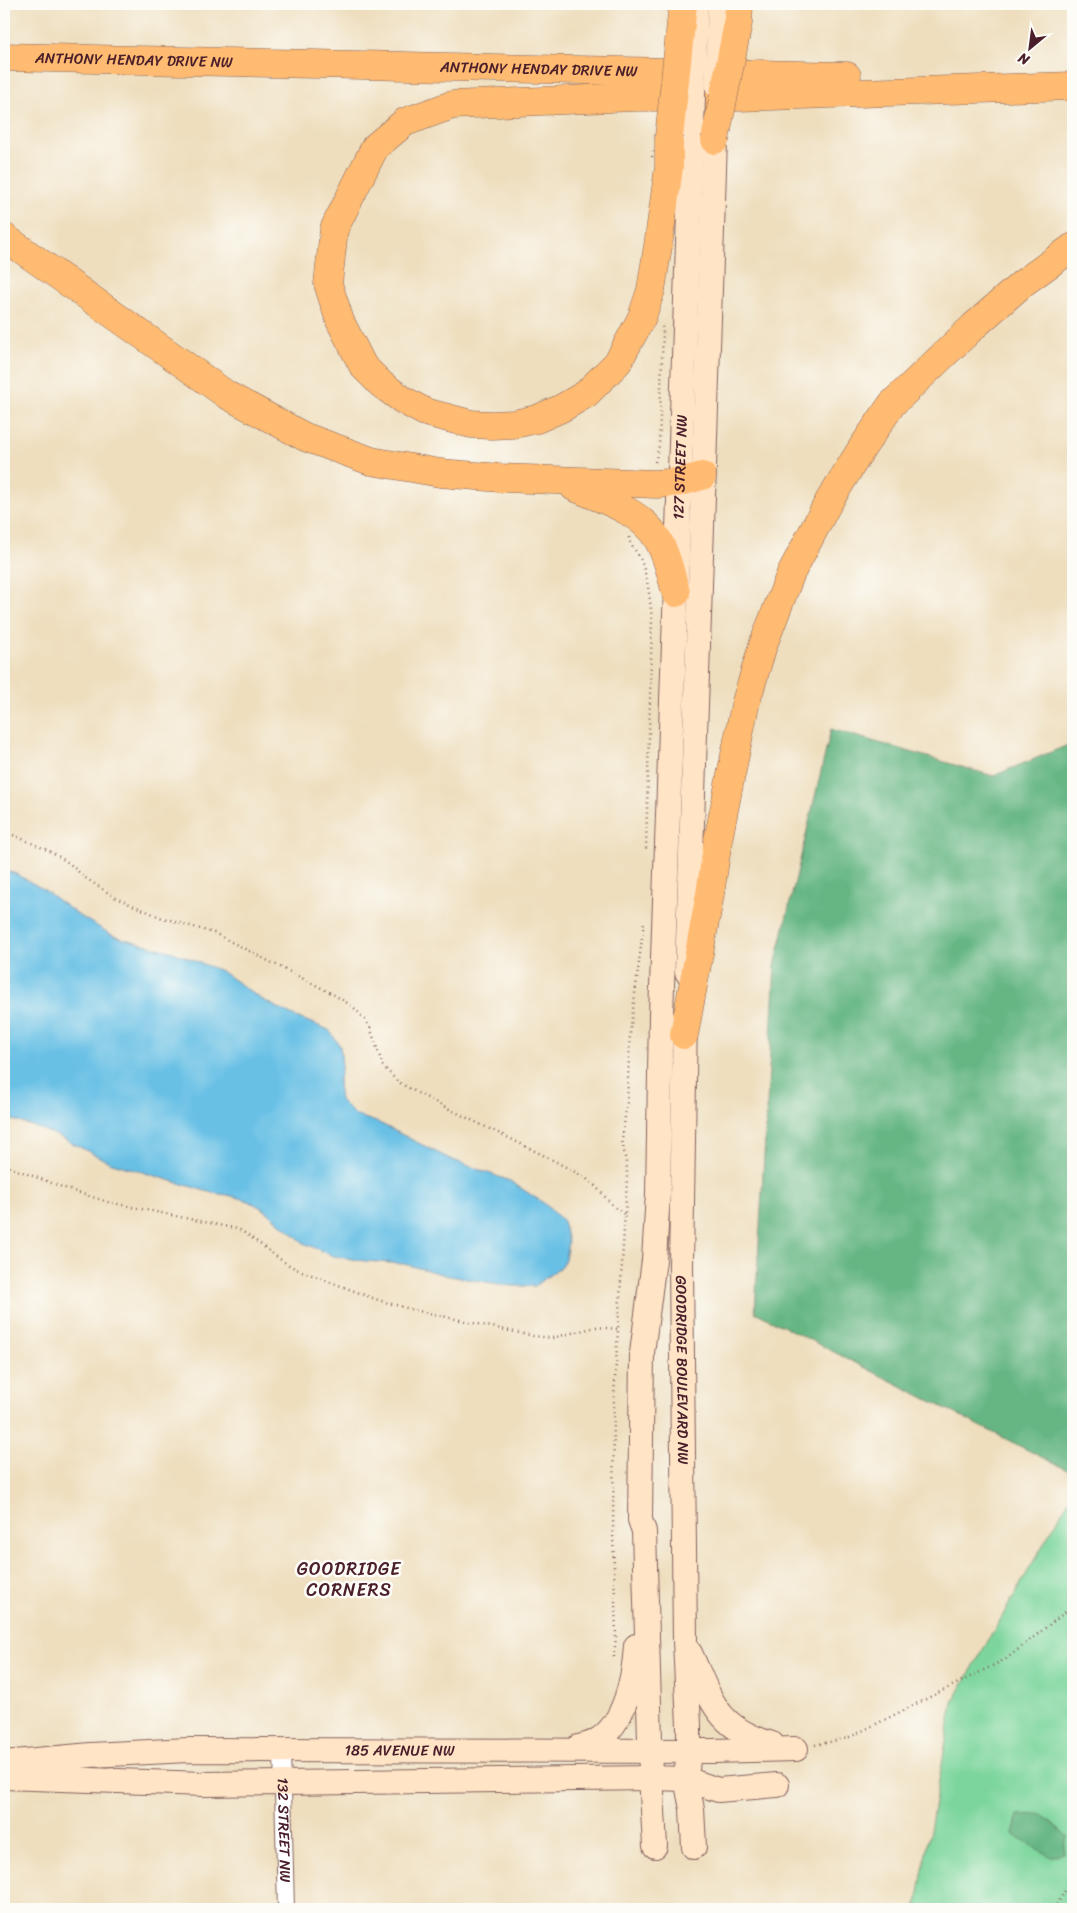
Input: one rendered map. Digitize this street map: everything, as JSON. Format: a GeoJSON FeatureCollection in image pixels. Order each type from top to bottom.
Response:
{"type":"FeatureCollection","features":[{"type":"Feature","properties":{"kind":"highway"},"geometry":{"type":"LineString","coordinates":[[682,140],[683,4]]}},
{"type":"Feature","properties":{"kind":"highway"},"geometry":{"type":"LineString","coordinates":[[739,4],[738,23],[682,140],[669,167],[651,290],[642,317],[618,362],[586,394],[562,408],[537,419],[514,424],[471,424],[425,412],[403,400],[381,384],[363,366],[340,321],[328,284],[334,229],[375,147],[405,122],[452,105],[634,97],[738,97],[1073,86]]}},
{"type":"Feature","properties":{"kind":"highway","name":"ANTHONY HENDAY DRIVE NW"},"geometry":{"type":"LineString","coordinates":[[4,57],[1073,82]]}},
{"type":"Feature","properties":{"kind":"highway"},"geometry":{"type":"LineString","coordinates":[[4,237],[227,395],[305,437],[371,461],[440,473],[501,478],[559,481],[680,480]]}},
{"type":"Feature","properties":{"kind":"highway"},"geometry":{"type":"LineString","coordinates":[[684,1034],[718,840],[745,705],[790,573],[829,501],[892,404],[974,326],[1023,283],[1073,247]]}},
{"type":"Feature","properties":{"kind":"highway"},"geometry":{"type":"LineString","coordinates":[[559,481],[623,508],[642,523],[656,537],[667,558],[676,593]]}},
{"type":"Feature","properties":{"kind":"main road","name":"127 STREET NW"},"geometry":{"type":"LineString","coordinates":[[689,891],[680,480],[682,140],[696,4]]}},
{"type":"Feature","properties":{"kind":"main road","name":"127 STREET NW"},"geometry":{"type":"LineString","coordinates":[[682,140],[720,4]]}},
{"type":"Feature","properties":{"kind":"main road","name":"127 STREET NW"},"geometry":{"type":"LineString","coordinates":[[654,924],[676,593],[680,480]]}},
{"type":"Feature","properties":{"kind":"main road","name":"GOODRIDGE BOULEVARD NW"},"geometry":{"type":"LineString","coordinates":[[689,891],[684,1034],[681,1275],[685,1641],[689,1750],[686,1779],[692,1810],[694,1847]]}},
{"type":"Feature","properties":{"kind":"main road","name":"GOODRIDGE BOULEVARD NW"},"geometry":{"type":"LineString","coordinates":[[654,924],[658,1194],[654,1260],[642,1353],[640,1520],[644,1531],[650,1750],[655,1846]]}},
{"type":"Feature","properties":{"kind":"main road"},"geometry":{"type":"LineString","coordinates":[[566,1750],[590,1744],[610,1730],[617,1722],[629,1690],[635,1665],[635,1568],[640,1520]]}},
{"type":"Feature","properties":{"kind":"main road"},"geometry":{"type":"LineString","coordinates":[[685,1641],[709,1694],[726,1721],[752,1738],[792,1749]]}},
{"type":"Feature","properties":{"kind":"main road","name":"185 AVENUE NW"},"geometry":{"type":"LineString","coordinates":[[4,1763],[144,1752],[792,1749]]}},
{"type":"Feature","properties":{"kind":"main road","name":"185 AVENUE NW"},"geometry":{"type":"LineString","coordinates":[[4,1777],[147,1783],[651,1778],[686,1779],[718,1790],[777,1786]]}},
{"type":"Feature","properties":{"kind":"street","name":"132 STREET NW"},"geometry":{"type":"LineString","coordinates":[[282,1750],[286,1909]]}},
{"type":"Feature","properties":{"kind":"path"},"geometry":{"type":"LineString","coordinates":[[651,164],[682,140]]}},
{"type":"Feature","properties":{"kind":"path"},"geometry":{"type":"LineString","coordinates":[[642,317],[660,324],[664,331],[658,446],[654,459],[657,468],[680,480]]}},
{"type":"Feature","properties":{"kind":"path"},"geometry":{"type":"LineString","coordinates":[[642,523],[628,538],[639,557],[644,571],[650,597],[652,620],[646,858]]}},
{"type":"Feature","properties":{"kind":"path"},"geometry":{"type":"LineString","coordinates":[[4,830],[52,852],[70,864],[84,877],[116,898],[160,917],[214,933],[331,993],[352,1006],[370,1027],[382,1066],[398,1082],[544,1154],[584,1177],[603,1193],[613,1207],[624,1214]]}},
{"type":"Feature","properties":{"kind":"path"},"geometry":{"type":"LineString","coordinates":[[614,1659],[616,1636],[613,1533],[613,1422],[626,1168],[622,1140],[627,1102],[630,1034],[654,924]]}},
{"type":"Feature","properties":{"kind":"path"},"geometry":{"type":"LineString","coordinates":[[4,1166],[108,1202],[238,1229],[249,1235],[283,1263],[296,1270],[378,1300],[410,1309],[542,1337],[563,1336],[596,1326],[618,1328]]}},
{"type":"Feature","properties":{"kind":"path"},"geometry":{"type":"LineString","coordinates":[[792,1749],[848,1738],[1006,1659],[1073,1606]]}},
{"type":"Feature","properties":{"kind":"path"},"geometry":{"type":"LineString","coordinates":[[1054,1909],[1073,1878]]}},
{"type":"Feature","properties":{"kind":"green space"},"geometry":{"type":"Polygon","coordinates":[[[831,729],[993,776],[1073,743],[1073,1473],[755,1312],[775,966],[831,729]]]}},
{"type":"Feature","properties":{"kind":"green space"},"geometry":{"type":"Polygon","coordinates":[[[1073,1493],[1073,1909],[916,1909],[953,1702],[1073,1493]]]}},
{"type":"Feature","properties":{"kind":"green space"},"geometry":{"type":"Polygon","coordinates":[[[1042,1814],[1067,1836],[1064,1853],[1051,1857],[1013,1834],[1018,1815],[1042,1814]]]}},
{"type":"Feature","properties":{"kind":"water"},"geometry":{"type":"Polygon","coordinates":[[[4,871],[14,873],[43,889],[78,915],[114,936],[173,952],[221,971],[261,999],[291,1015],[329,1030],[340,1046],[342,1065],[338,1083],[340,1100],[355,1115],[379,1123],[450,1159],[510,1181],[545,1204],[563,1221],[568,1242],[565,1260],[560,1267],[535,1286],[512,1286],[449,1276],[404,1264],[333,1256],[304,1243],[265,1210],[249,1201],[212,1193],[109,1162],[58,1136],[4,1117],[4,871]]]}},
{"type":"Feature","properties":{"kind":"district","name":"GOODRIDGE CORNERS"},"geometry":{"type":"Point","coordinates":[349,1579]}}]}
